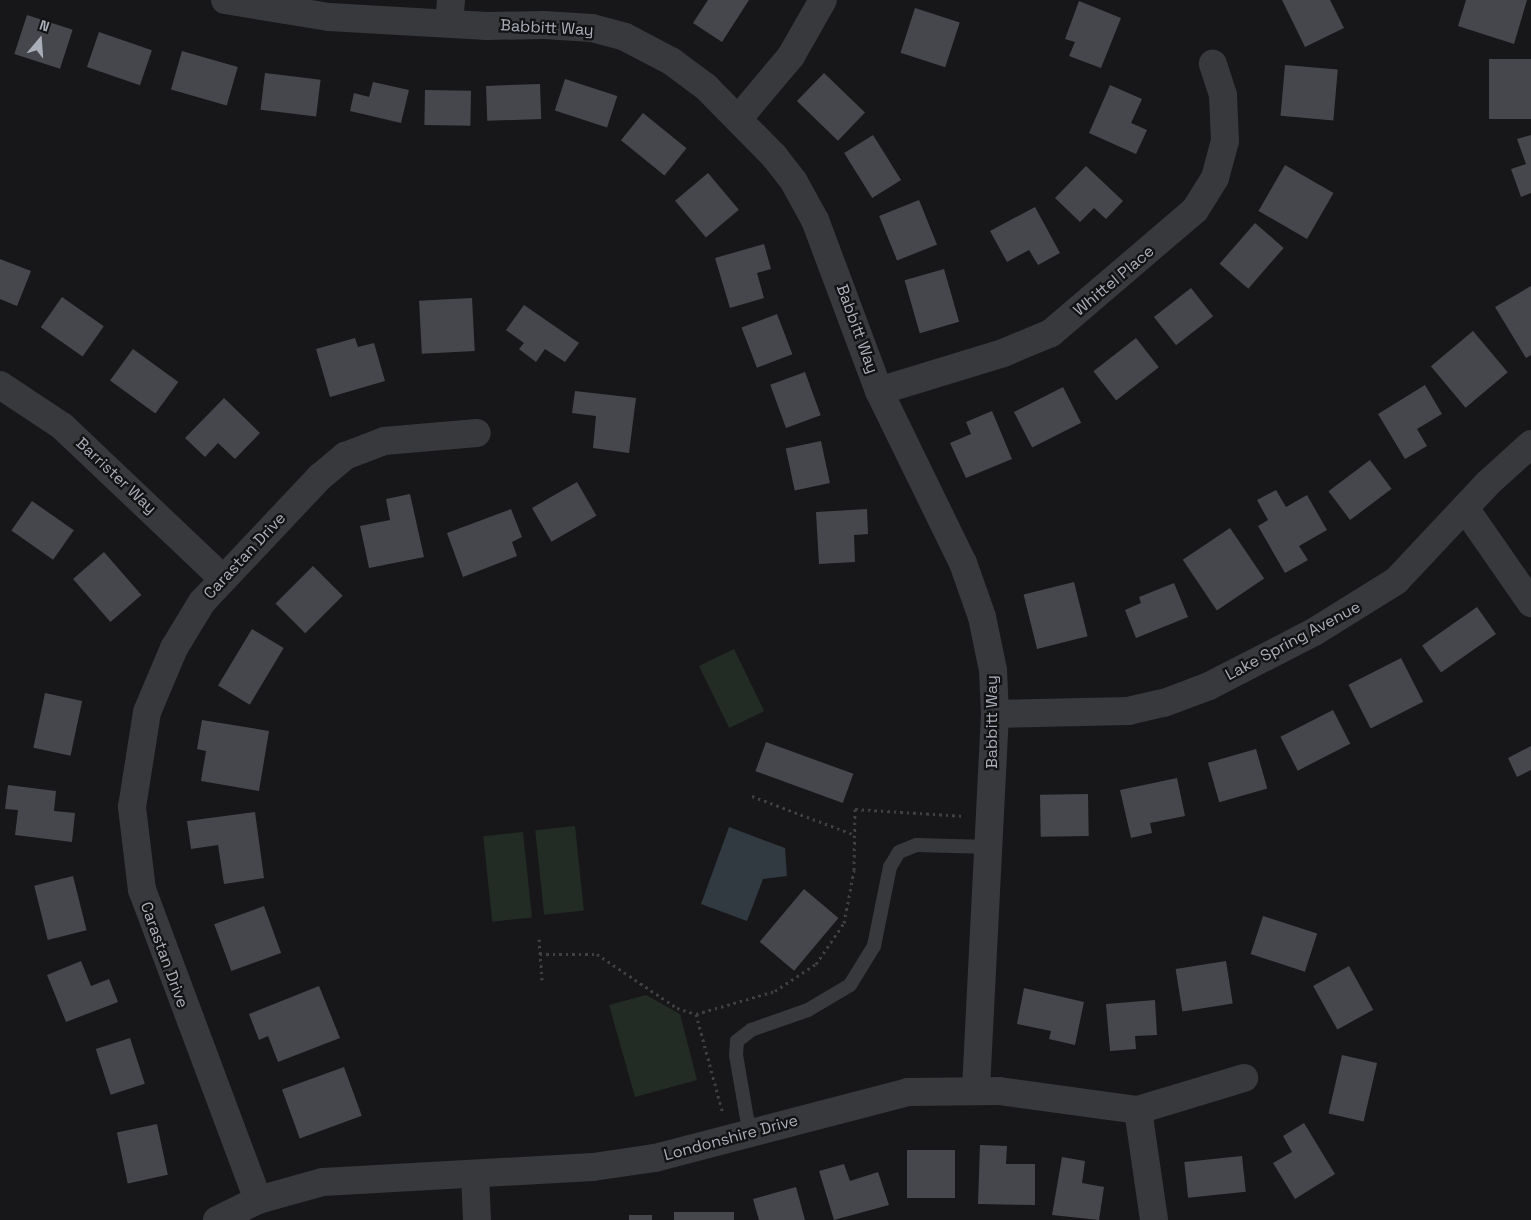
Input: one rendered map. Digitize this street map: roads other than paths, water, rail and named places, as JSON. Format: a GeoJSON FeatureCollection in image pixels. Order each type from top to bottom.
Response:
{"type":"FeatureCollection","features":[{"type":"Feature","properties":{"kind":"street","name":"Babbitt Way"},"geometry":{"type":"LineString","coordinates":[[225,0],[329,17],[450,11],[592,28],[625,36],[671,61],[739,118],[779,162],[815,220],[879,391],[974,592],[993,670],[996,714],[976,1090]]}},
{"type":"Feature","properties":{"kind":"street"},"geometry":{"type":"LineString","coordinates":[[739,118],[790,56],[823,0]]}},
{"type":"Feature","properties":{"kind":"street","name":"Whittel Place"},"geometry":{"type":"LineString","coordinates":[[879,391],[1004,353],[1051,333],[1195,210],[1215,178],[1225,141],[1223,95],[1213,64]]}},
{"type":"Feature","properties":{"kind":"street","name":"Barrister Way"},"geometry":{"type":"LineString","coordinates":[[0,385],[62,426],[222,578]]}},
{"type":"Feature","properties":{"kind":"street","name":"Carastan Drive"},"geometry":{"type":"LineString","coordinates":[[258,1200],[151,924],[134,847],[134,778],[147,712],[174,648],[222,578],[344,456],[384,441],[477,433]]}},
{"type":"Feature","properties":{"kind":"street","name":"Lake Spring Avenue"},"geometry":{"type":"LineString","coordinates":[[996,714],[1128,711],[1164,703],[1209,686],[1370,600],[1396,581],[1465,508],[1531,444]]}},
{"type":"Feature","properties":{"kind":"street"},"geometry":{"type":"LineString","coordinates":[[1465,508],[1531,602]]}},
{"type":"Feature","properties":{"kind":"street","name":"Londonshire Drive"},"geometry":{"type":"LineString","coordinates":[[217,1220],[258,1200],[323,1182],[593,1167],[750,1136],[908,1092],[976,1090],[1138,1110],[1244,1078]]}},
{"type":"Feature","properties":{"kind":"street"},"geometry":{"type":"LineString","coordinates":[[1138,1110],[1154,1220]]}},
{"type":"Feature","properties":{"kind":"street"},"geometry":{"type":"LineString","coordinates":[[475,1174],[477,1220]]}},
{"type":"Feature","properties":{"kind":"lane"},"geometry":{"type":"LineString","coordinates":[[750,1136],[736,1055],[737,1041],[751,1030],[808,1010],[850,985],[874,946],[890,867],[899,852],[916,845],[990,847]]}}]}
